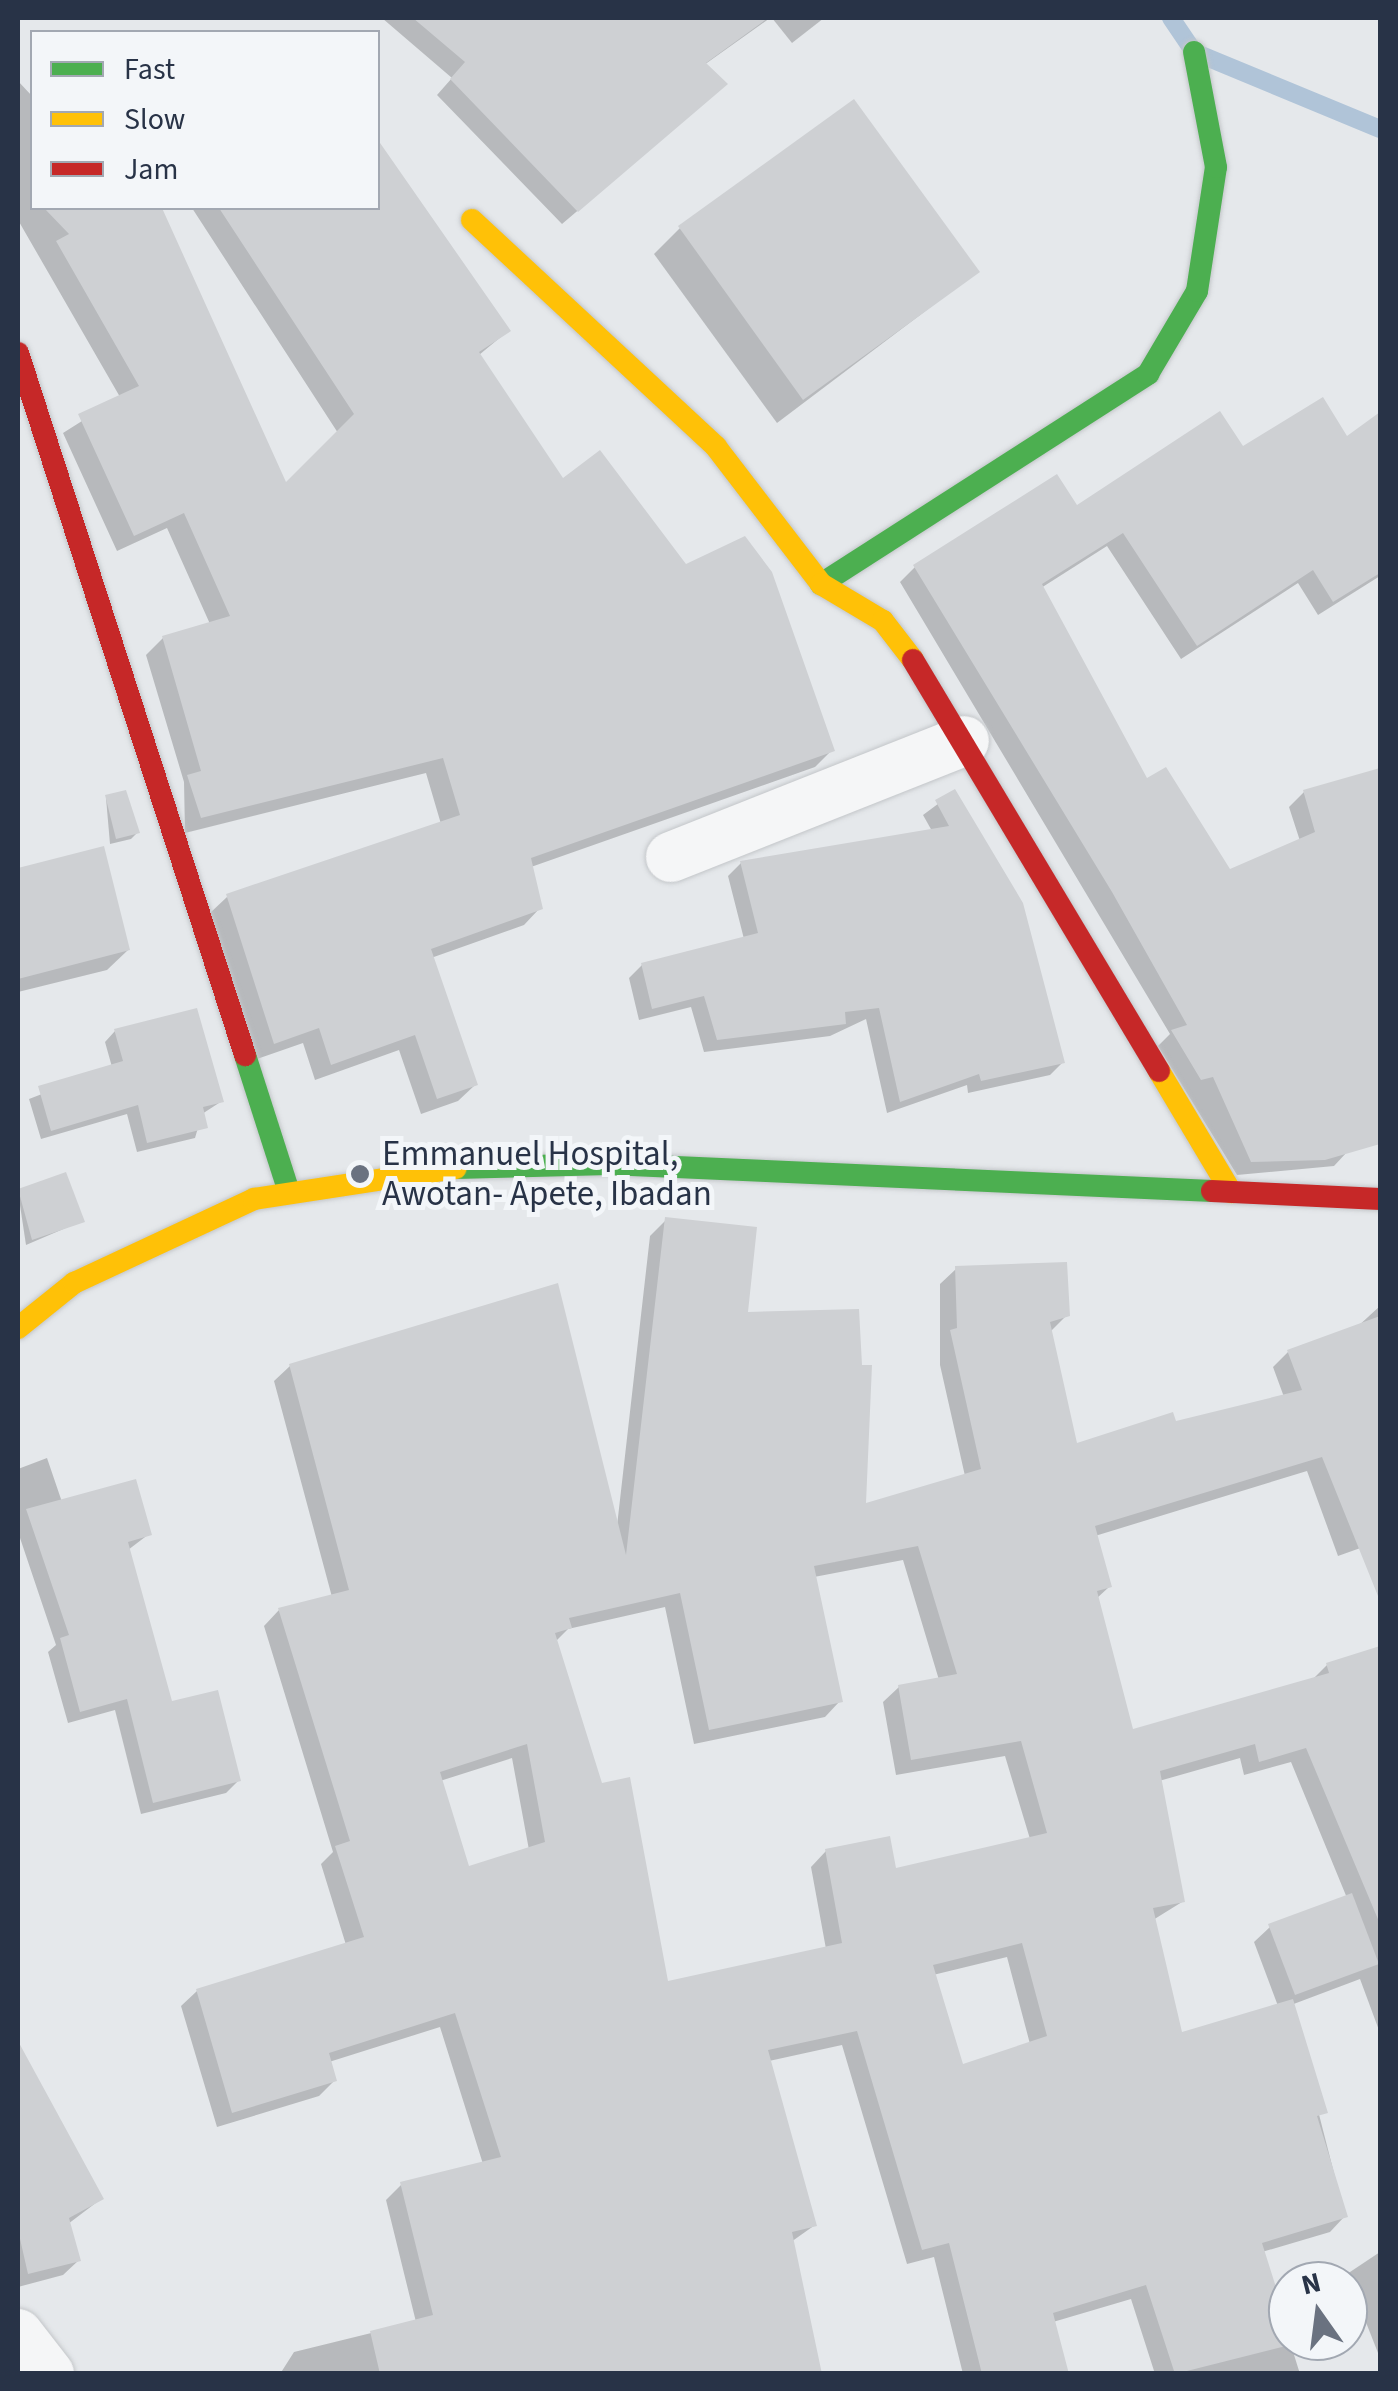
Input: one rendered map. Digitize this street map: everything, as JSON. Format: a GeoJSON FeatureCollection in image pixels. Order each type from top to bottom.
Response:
{"type":"FeatureCollection","features":[{"type":"Feature","properties":{"kind":"street"},"geometry":{"type":"LineString","coordinates":[[821,584],[1148,374],[1196,291],[1216,167],[1194,52]]}},
{"type":"Feature","properties":{"kind":"street"},"geometry":{"type":"LineString","coordinates":[[472,220],[716,447],[821,584],[883,621],[964,741],[1230,1192]]}},
{"type":"Feature","properties":{"kind":"street"},"geometry":{"type":"LineString","coordinates":[[18,353],[289,1192]]}},
{"type":"Feature","properties":{"kind":"street"},"geometry":{"type":"LineString","coordinates":[[671,857],[964,741]]}},
{"type":"Feature","properties":{"kind":"street"},"geometry":{"type":"LineString","coordinates":[[18,1328],[74,1284],[289,1192],[402,1170],[608,1164],[1380,1199]]}},
{"type":"Feature","properties":{"kind":"street"},"geometry":{"type":"LineString","coordinates":[[18,2334],[49,2374]]}},
{"type":"Feature","properties":{"kind":"building"},"geometry":{"type":"Polygon","coordinates":[[[413,18],[768,18],[706,63],[728,84],[578,212],[450,79],[465,62],[413,18]]]}},
{"type":"Feature","properties":{"kind":"building"},"geometry":{"type":"Polygon","coordinates":[[[854,99],[980,272],[803,400],[678,226],[854,99]]]}},
{"type":"Feature","properties":{"kind":"building"},"geometry":{"type":"Polygon","coordinates":[[[380,143],[511,331],[479,352],[563,478],[600,450],[686,564],[745,536],[772,572],[835,751],[531,858],[543,909],[431,949],[478,1085],[437,1099],[415,1035],[331,1065],[319,1028],[274,1044],[226,894],[460,815],[443,758],[201,818],[187,775],[201,771],[162,636],[230,616],[184,513],[134,536],[78,414],[139,386],[56,241],[69,234],[46,210],[163,210],[286,482],[354,414],[220,210],[380,210],[380,143]]]}},
{"type":"Feature","properties":{"kind":"building"},"geometry":{"type":"Polygon","coordinates":[[[1323,397],[1347,436],[1380,412],[1380,573],[1333,602],[1313,570],[1197,646],[1123,533],[1042,584],[1147,778],[1166,767],[1230,869],[1315,832],[1303,790],[1380,768],[1380,1144],[1325,1160],[1251,1162],[1213,1077],[1201,1080],[1171,1030],[1187,1025],[1112,892],[913,565],[1057,474],[1077,505],[1220,411],[1243,446],[1323,397]]]}},
{"type":"Feature","properties":{"kind":"building"},"geometry":{"type":"Polygon","coordinates":[[[955,789],[1023,903],[1065,1063],[981,1081],[979,1074],[900,1102],[879,1008],[845,1012],[846,1024],[717,1040],[704,996],[652,1009],[641,963],[758,933],[740,861],[949,826],[935,800],[955,789]]]}},
{"type":"Feature","properties":{"kind":"building"},"geometry":{"type":"Polygon","coordinates":[[[126,790],[140,833],[116,839],[105,795],[126,790]]]}},
{"type":"Feature","properties":{"kind":"building"},"geometry":{"type":"Polygon","coordinates":[[[104,846],[130,950],[18,979],[18,868],[104,846]]]}},
{"type":"Feature","properties":{"kind":"building"},"geometry":{"type":"Polygon","coordinates":[[[197,1008],[224,1102],[203,1107],[208,1128],[147,1143],[138,1105],[51,1131],[38,1086],[123,1061],[114,1029],[197,1008]]]}},
{"type":"Feature","properties":{"kind":"building"},"geometry":{"type":"Polygon","coordinates":[[[66,1172],[85,1222],[32,1240],[18,1189],[66,1172]]]}},
{"type":"Feature","properties":{"kind":"building"},"geometry":{"type":"Polygon","coordinates":[[[665,1217],[757,1227],[748,1312],[859,1309],[862,1365],[872,1365],[866,1503],[981,1469],[950,1330],[957,1328],[955,1266],[1067,1262],[1070,1316],[1050,1322],[1077,1443],[1173,1412],[1176,1421],[1302,1390],[1287,1350],[1380,1316],[1380,1601],[1322,1457],[1095,1526],[1112,1587],[1097,1591],[1133,1729],[1329,1673],[1326,1663],[1380,1646],[1380,1924],[1306,1748],[1259,1762],[1255,1744],[1160,1771],[1185,1902],[1153,1908],[1182,2032],[1293,1999],[1328,2113],[1317,2116],[1348,2217],[1262,2243],[1268,2262],[1268,2351],[1175,2374],[1146,2285],[1053,2313],[1069,2374],[982,2374],[949,2243],[922,2250],[857,2031],[768,2050],[817,2226],[792,2232],[822,2374],[380,2374],[370,2331],[433,2315],[400,2182],[501,2157],[455,2013],[329,2053],[337,2081],[232,2113],[196,1989],[364,1937],[335,1846],[350,1841],[278,1608],[349,1590],[289,1364],[558,1283],[626,1555],[665,1217]],[[918,1546],[814,1566],[843,1702],[709,1730],[680,1593],[569,1618],[572,1628],[555,1633],[602,1783],[630,1777],[668,1981],[842,1943],[825,1849],[890,1836],[896,1868],[1047,1833],[1021,1741],[911,1760],[898,1685],[957,1674],[918,1546]],[[527,1744],[440,1772],[469,1866],[545,1842],[527,1744]],[[1022,1943],[933,1965],[963,2064],[1047,2036],[1022,1943]]]}},
{"type":"Feature","properties":{"kind":"building"},"geometry":{"type":"Polygon","coordinates":[[[136,1479],[152,1535],[128,1542],[172,1701],[218,1690],[241,1781],[153,1803],[127,1699],[80,1712],[60,1638],[69,1635],[26,1509],[136,1479]]]}},
{"type":"Feature","properties":{"kind":"building"},"geometry":{"type":"Polygon","coordinates":[[[1352,1893],[1379,1964],[1295,1995],[1268,1924],[1352,1893]]]}},
{"type":"Feature","properties":{"kind":"building"},"geometry":{"type":"Polygon","coordinates":[[[18,2041],[104,2199],[69,2218],[81,2261],[28,2274],[18,2230],[18,2041]]]}},
{"type":"Feature","properties":{"kind":"waterway"},"geometry":{"type":"LineString","coordinates":[[1171,18],[1194,52],[1380,129]]}},
{"type":"Feature","properties":{"kind":"traffic: fast"},"geometry":{"type":"LineString","coordinates":[[821,584],[1148,374],[1197,291],[1216,167],[1194,52]]}},
{"type":"Feature","properties":{"kind":"traffic: fast"},"geometry":{"type":"LineString","coordinates":[[245,1055],[289,1192]]}},
{"type":"Feature","properties":{"kind":"traffic: fast"},"geometry":{"type":"LineString","coordinates":[[456,1168],[609,1164],[1212,1191]]}},
{"type":"Feature","properties":{"kind":"traffic: slow"},"geometry":{"type":"LineString","coordinates":[[472,220],[716,447],[821,584],[883,621],[913,660]]}},
{"type":"Feature","properties":{"kind":"traffic: slow"},"geometry":{"type":"LineString","coordinates":[[1159,1071],[1231,1192]]}},
{"type":"Feature","properties":{"kind":"traffic: slow"},"geometry":{"type":"LineString","coordinates":[[18,1328],[74,1283],[254,1199],[456,1168]]}},
{"type":"Feature","properties":{"kind":"traffic: jam"},"geometry":{"type":"LineString","coordinates":[[18,353],[245,1055]]}},
{"type":"Feature","properties":{"kind":"traffic: jam"},"geometry":{"type":"LineString","coordinates":[[913,660],[1159,1071]]}},
{"type":"Feature","properties":{"kind":"traffic: jam"},"geometry":{"type":"LineString","coordinates":[[1212,1191],[1380,1199]]}},
{"type":"Feature","properties":{"kind":"place","name":"Emmanuel Hospital, Awotan- Apete, Ibadan"},"geometry":{"type":"Point","coordinates":[360,1174]}}]}
